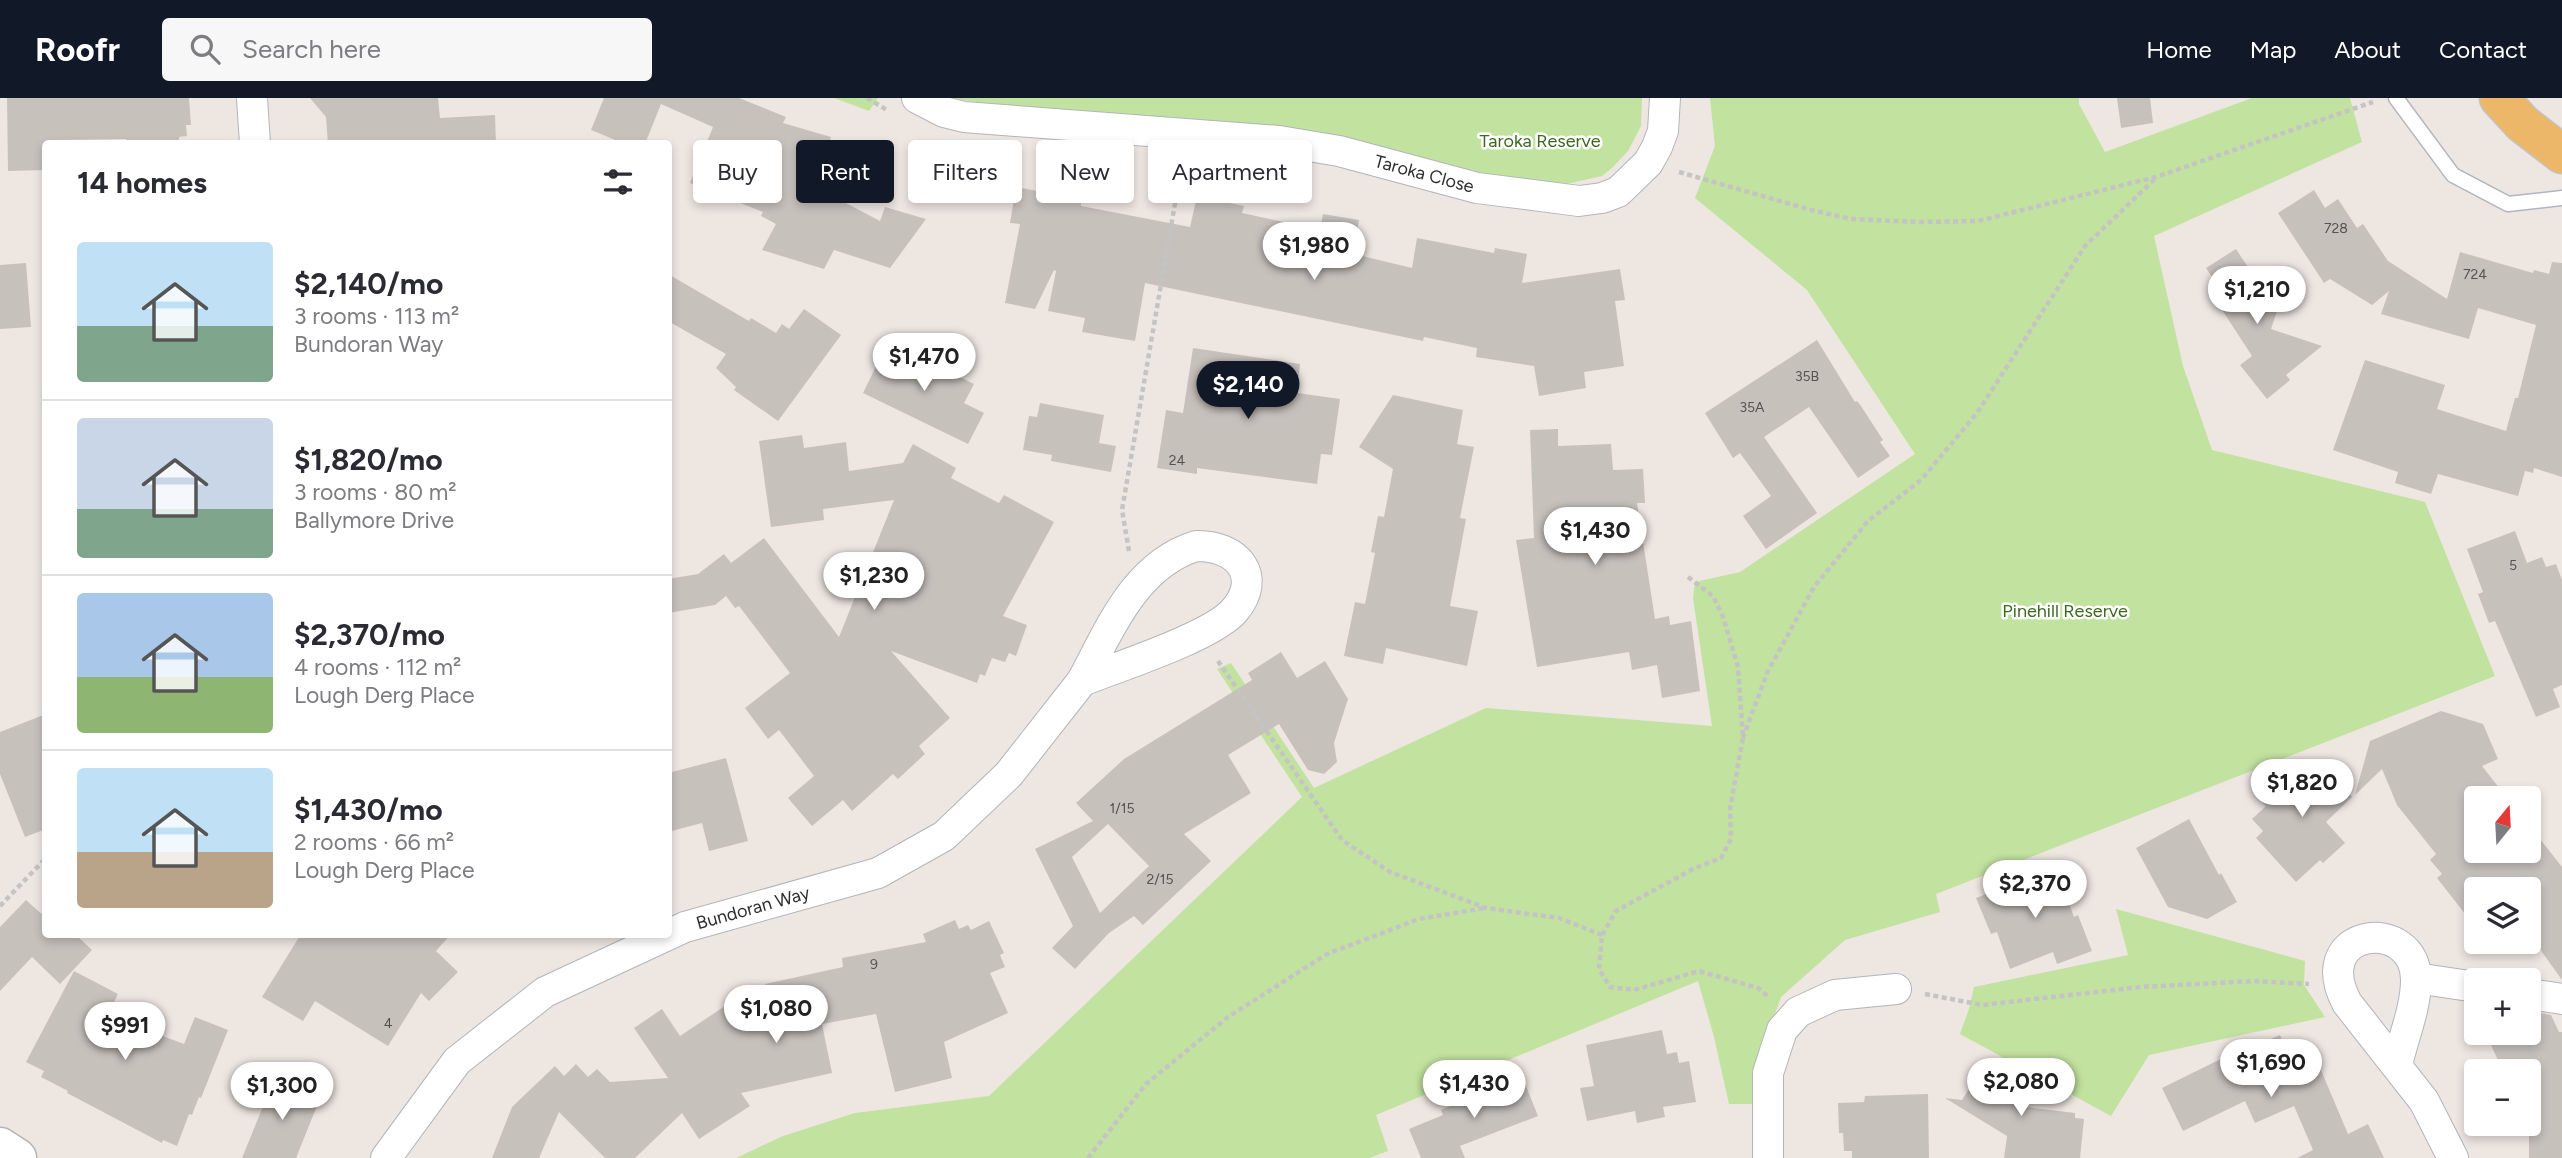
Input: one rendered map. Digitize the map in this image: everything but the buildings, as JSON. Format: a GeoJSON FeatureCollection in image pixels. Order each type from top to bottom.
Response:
{"type":"FeatureCollection","features":[{"type":"Feature","properties":{"kind":"main road"},"geometry":{"type":"LineString","coordinates":[[2499,98],[2523,124],[2562,154]]}},
{"type":"Feature","properties":{"kind":"main road"},"geometry":{"type":"LineString","coordinates":[[0,1147],[17,1158]]}},
{"type":"Feature","properties":{"kind":"street"},"geometry":{"type":"LineString","coordinates":[[252,98],[255,140]]}},
{"type":"Feature","properties":{"kind":"street","name":"Taroka Close"},"geometry":{"type":"LineString","coordinates":[[916,98],[944,112],[964,117],[1239,137],[1308,146],[1339,151],[1478,188],[1579,201],[1602,198],[1618,191],[1648,163],[1663,131],[1665,98]]}},
{"type":"Feature","properties":{"kind":"street","name":"Bundoran Way"},"geometry":{"type":"LineString","coordinates":[[672,934],[878,873],[944,836],[1009,774],[1082,681],[1122,606],[1167,559],[1184,550],[1208,546],[1232,555],[1241,563],[1247,574],[1247,585],[1233,613],[1199,634],[1082,681]]}},
{"type":"Feature","properties":{"kind":"street"},"geometry":{"type":"LineString","coordinates":[[2397,1065],[2415,992],[2414,964],[2407,952],[2395,943],[2371,936],[2351,944],[2344,953],[2337,974],[2339,988],[2347,1003],[2424,1101],[2453,1158]]}},
{"type":"Feature","properties":{"kind":"street","name":"Bundoran Way"},"geometry":{"type":"LineString","coordinates":[[386,1158],[457,1062],[545,992],[663,938]]}},
{"type":"Feature","properties":{"kind":"street"},"geometry":{"type":"LineString","coordinates":[[2416,978],[2464,985]]}},
{"type":"Feature","properties":{"kind":"street"},"geometry":{"type":"LineString","coordinates":[[1768,1158],[1768,1073],[1782,1030],[1798,1012],[1835,995],[1896,989]]}},
{"type":"Feature","properties":{"kind":"street"},"geometry":{"type":"LineString","coordinates":[[2541,996],[2562,999]]}},
{"type":"Feature","properties":{"kind":"lane"},"geometry":{"type":"LineString","coordinates":[[2396,98],[2453,175],[2508,204],[2562,198]]}},
{"type":"Feature","properties":{"kind":"path"},"geometry":{"type":"LineString","coordinates":[[867,98],[887,110]]}},
{"type":"Feature","properties":{"kind":"path"},"geometry":{"type":"LineString","coordinates":[[1648,163],[1811,211],[1852,219],[1978,221],[2156,177],[2384,98]]}},
{"type":"Feature","properties":{"kind":"path"},"geometry":{"type":"LineString","coordinates":[[1135,590],[1122,510],[1185,135]]}},
{"type":"Feature","properties":{"kind":"path"},"geometry":{"type":"LineString","coordinates":[[1792,1019],[1758,988],[1699,971],[1634,990],[1610,987],[1599,969],[1602,935],[1616,911],[1693,869],[1721,858],[1731,839],[1730,808],[1743,738],[1767,673],[1814,587],[1868,521],[1921,480],[1976,413],[2085,246],[2156,177]]}},
{"type":"Feature","properties":{"kind":"path"},"geometry":{"type":"LineString","coordinates":[[1688,577],[1713,596],[1723,617],[1738,667],[1743,738]]}},
{"type":"Feature","properties":{"kind":"path"},"geometry":{"type":"LineString","coordinates":[[1199,634],[1342,840],[1391,872],[1486,908],[1559,918],[1602,935]]}},
{"type":"Feature","properties":{"kind":"path"},"geometry":{"type":"LineString","coordinates":[[0,906],[42,862]]}},
{"type":"Feature","properties":{"kind":"path"},"geometry":{"type":"LineString","coordinates":[[1088,1158],[1146,1084],[1228,1017],[1327,954],[1419,919],[1486,908]]}},
{"type":"Feature","properties":{"kind":"path"},"geometry":{"type":"LineString","coordinates":[[1896,989],[1982,1005],[2141,987],[2241,982],[2295,982],[2339,988]]}},
{"type":"Feature","properties":{"kind":"green space"},"geometry":{"type":"Polygon","coordinates":[[[834,98],[878,98],[869,111],[834,98]]]}},
{"type":"Feature","properties":{"kind":"green space","name":"Taroka Reserve"},"geometry":{"type":"Polygon","coordinates":[[[950,98],[1642,98],[1641,126],[1628,151],[1602,176],[1562,185],[1471,174],[1393,150],[1331,137],[1021,109],[950,98]]]}},
{"type":"Feature","properties":{"kind":"green space","name":"Pinehill Reserve"},"geometry":{"type":"Polygon","coordinates":[[[1710,98],[2079,98],[2079,104],[2105,152],[2252,98],[2350,98],[2362,142],[2154,236],[2183,366],[2212,450],[2425,502],[2495,676],[1936,894],[1940,912],[1845,940],[1781,997],[1760,1056],[1754,1104],[1729,1104],[1698,981],[1376,1115],[1388,1151],[1369,1158],[736,1158],[783,1136],[855,1113],[989,1096],[1302,797],[1217,669],[1231,663],[1314,788],[1486,708],[1712,726],[1693,598],[1695,582],[1740,572],[1915,454],[1807,290],[1695,198],[1715,146],[1710,98]]]}},
{"type":"Feature","properties":{"kind":"green space"},"geometry":{"type":"Polygon","coordinates":[[[2116,909],[2305,961],[2304,985],[2325,1017],[2149,1055],[2111,1116],[1960,1034],[1974,987],[2128,955],[2116,909]]]}}]}
